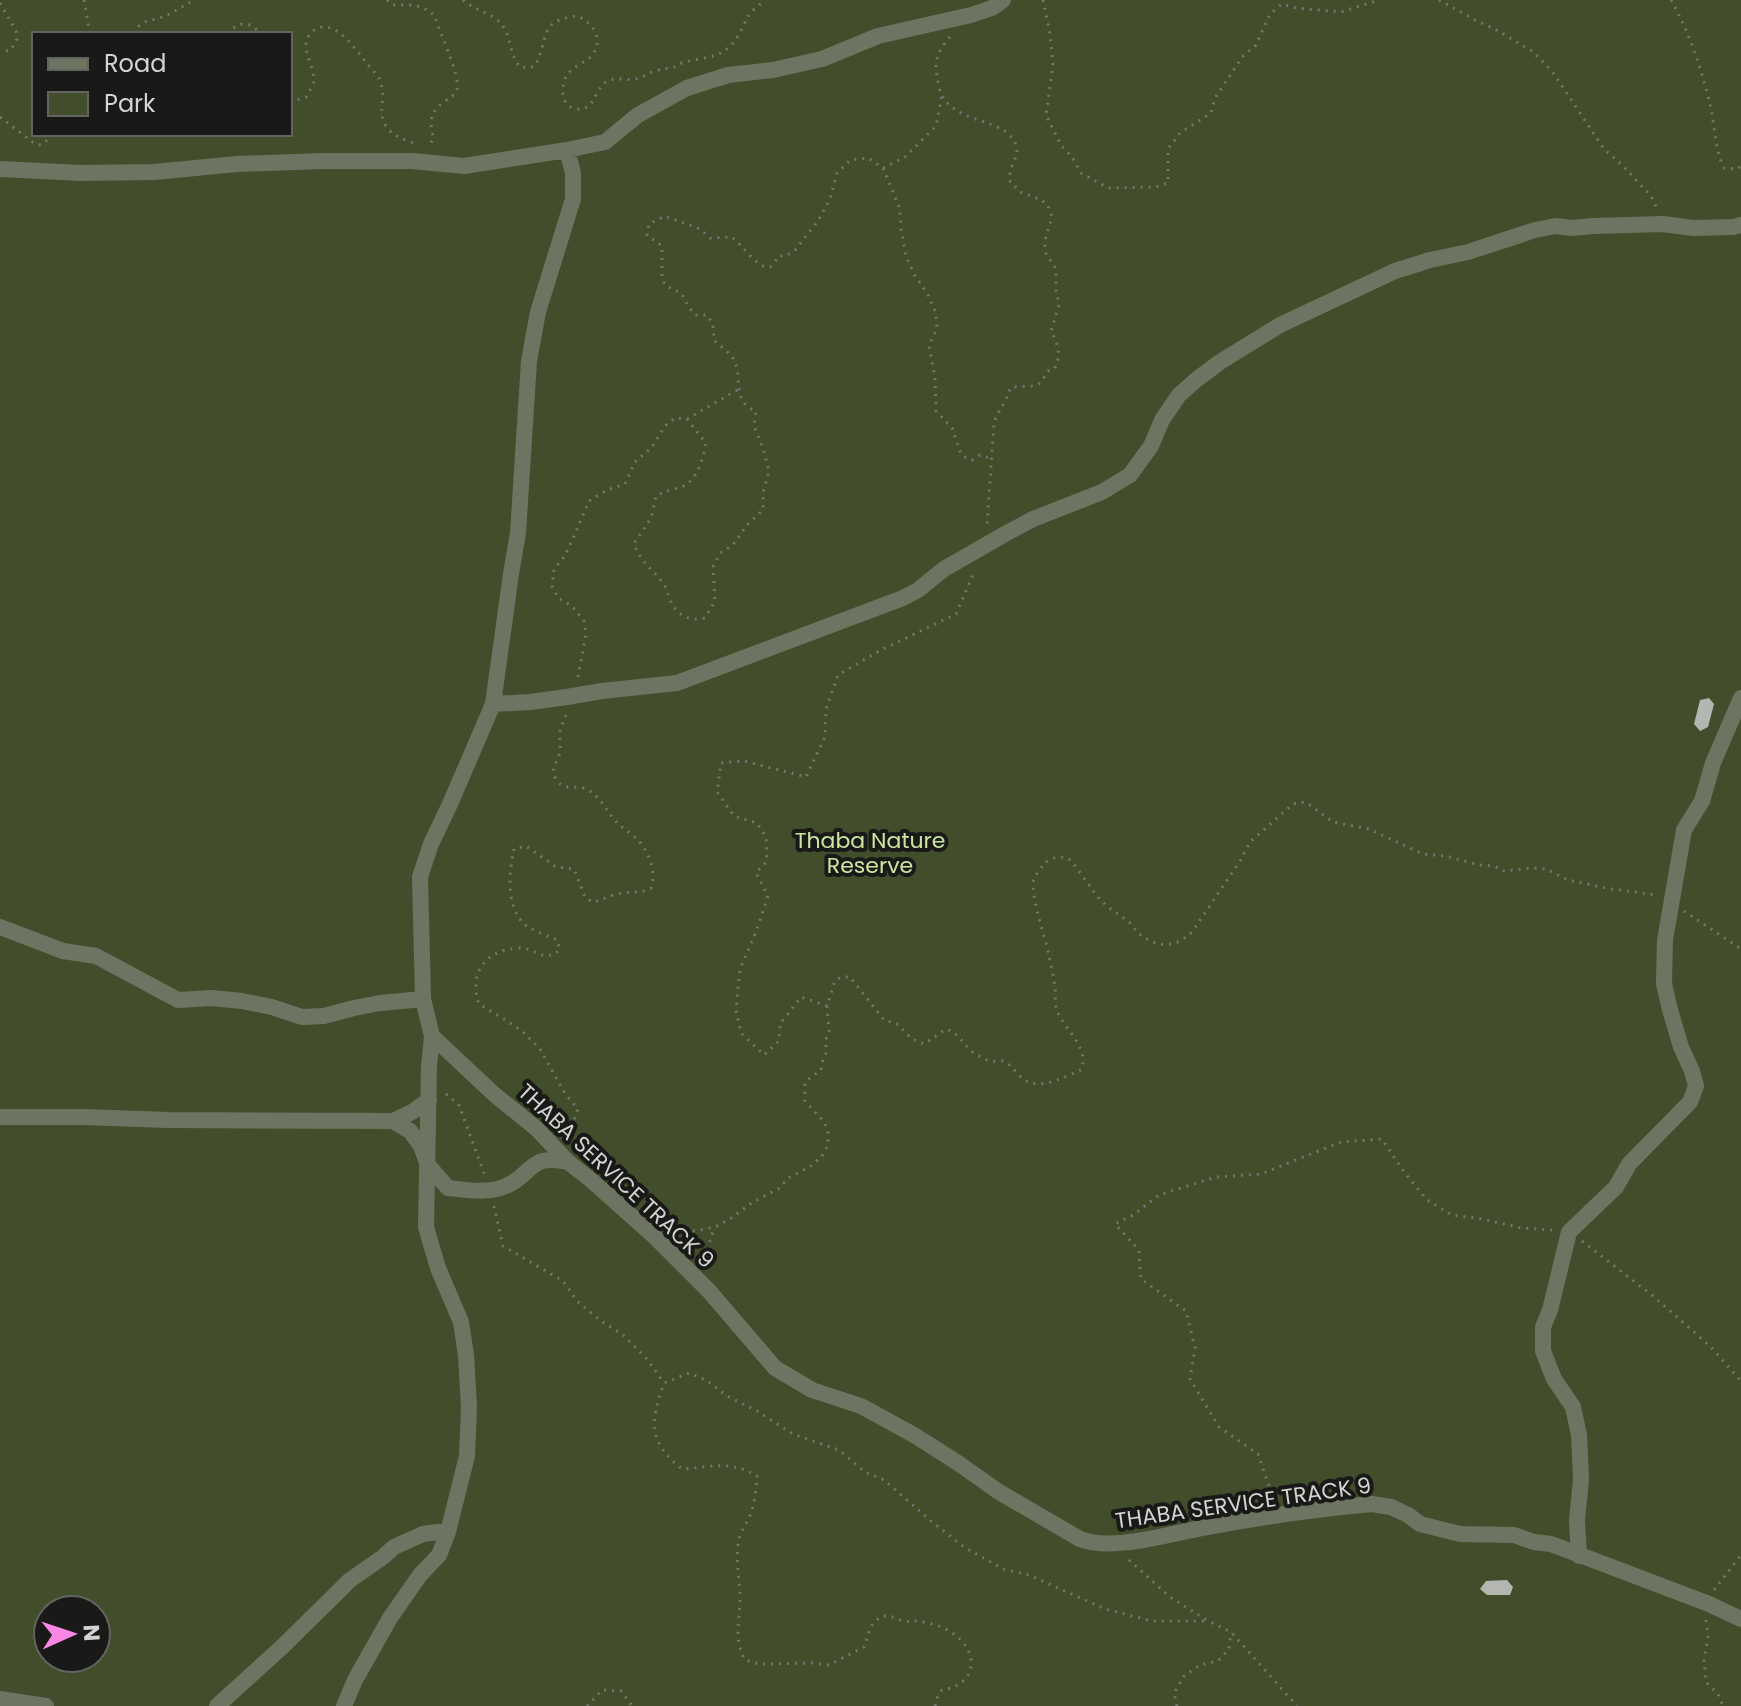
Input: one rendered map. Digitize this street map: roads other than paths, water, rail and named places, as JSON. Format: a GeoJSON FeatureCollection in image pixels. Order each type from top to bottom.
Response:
{"type":"FeatureCollection","features":[{"type":"Feature","properties":{"kind":"street"},"geometry":{"type":"LineString","coordinates":[[0,169],[81,173],[154,172],[237,164],[323,161],[412,161],[464,166],[567,150],[605,142],[638,115],[687,88],[728,75],[773,70],[822,59],[878,36],[971,15],[992,8],[1003,0]]}},
{"type":"Feature","properties":{"kind":"street"},"geometry":{"type":"LineString","coordinates":[[344,1706],[390,1618],[420,1575],[439,1555],[448,1532],[467,1456],[469,1407],[461,1322],[438,1268],[426,1227],[432,1036],[423,999],[420,877],[431,844],[493,704],[518,533],[531,347],[538,312],[573,199],[573,173],[567,150]]}},
{"type":"Feature","properties":{"kind":"street"},"geometry":{"type":"LineString","coordinates":[[493,704],[530,702],[690,680],[750,654],[903,598],[944,569],[1033,519],[1102,492],[1130,475],[1151,446],[1162,420],[1179,395],[1220,362],[1280,325],[1395,271],[1556,226],[1663,224],[1693,228],[1741,225]]}},
{"type":"Feature","properties":{"kind":"street"},"geometry":{"type":"LineString","coordinates":[[1579,1556],[1579,1435],[1573,1407],[1554,1379],[1543,1351],[1543,1327],[1569,1232],[1616,1187],[1629,1164],[1690,1102],[1696,1086],[1681,1047],[1664,984],[1665,940],[1684,830],[1702,801],[1713,763],[1741,698]]}},
{"type":"Feature","properties":{"kind":"street"},"geometry":{"type":"LineString","coordinates":[[0,927],[63,951],[96,956],[178,1000],[212,998],[242,1001],[302,1017],[423,999]]}},
{"type":"Feature","properties":{"kind":"street","name":"THABA SERVICE TRACK 9"},"geometry":{"type":"LineString","coordinates":[[432,1036],[537,1129],[568,1162],[645,1228],[709,1291],[775,1368],[812,1390],[861,1406],[914,1435],[999,1492],[1080,1539],[1090,1543],[1113,1544],[1209,1526],[1372,1504],[1391,1507],[1420,1524],[1440,1530],[1460,1534],[1514,1535],[1551,1544],[1741,1619]]}},
{"type":"Feature","properties":{"kind":"street"},"geometry":{"type":"LineString","coordinates":[[0,1117],[393,1121],[429,1100]]}},
{"type":"Feature","properties":{"kind":"street"},"geometry":{"type":"LineString","coordinates":[[393,1121],[410,1131],[421,1146],[428,1165],[448,1188],[491,1190],[510,1185],[539,1162],[553,1158],[568,1162]]}},
{"type":"Feature","properties":{"kind":"street"},"geometry":{"type":"LineString","coordinates":[[217,1706],[341,1589],[394,1547],[423,1534],[448,1532]]}},
{"type":"Feature","properties":{"kind":"street"},"geometry":{"type":"LineString","coordinates":[[0,1699],[46,1706]]}},
{"type":"Feature","properties":{"kind":"park label","name":"Thaba Nature Reserve"},"geometry":{"type":"Point","coordinates":[870,852]}}]}
